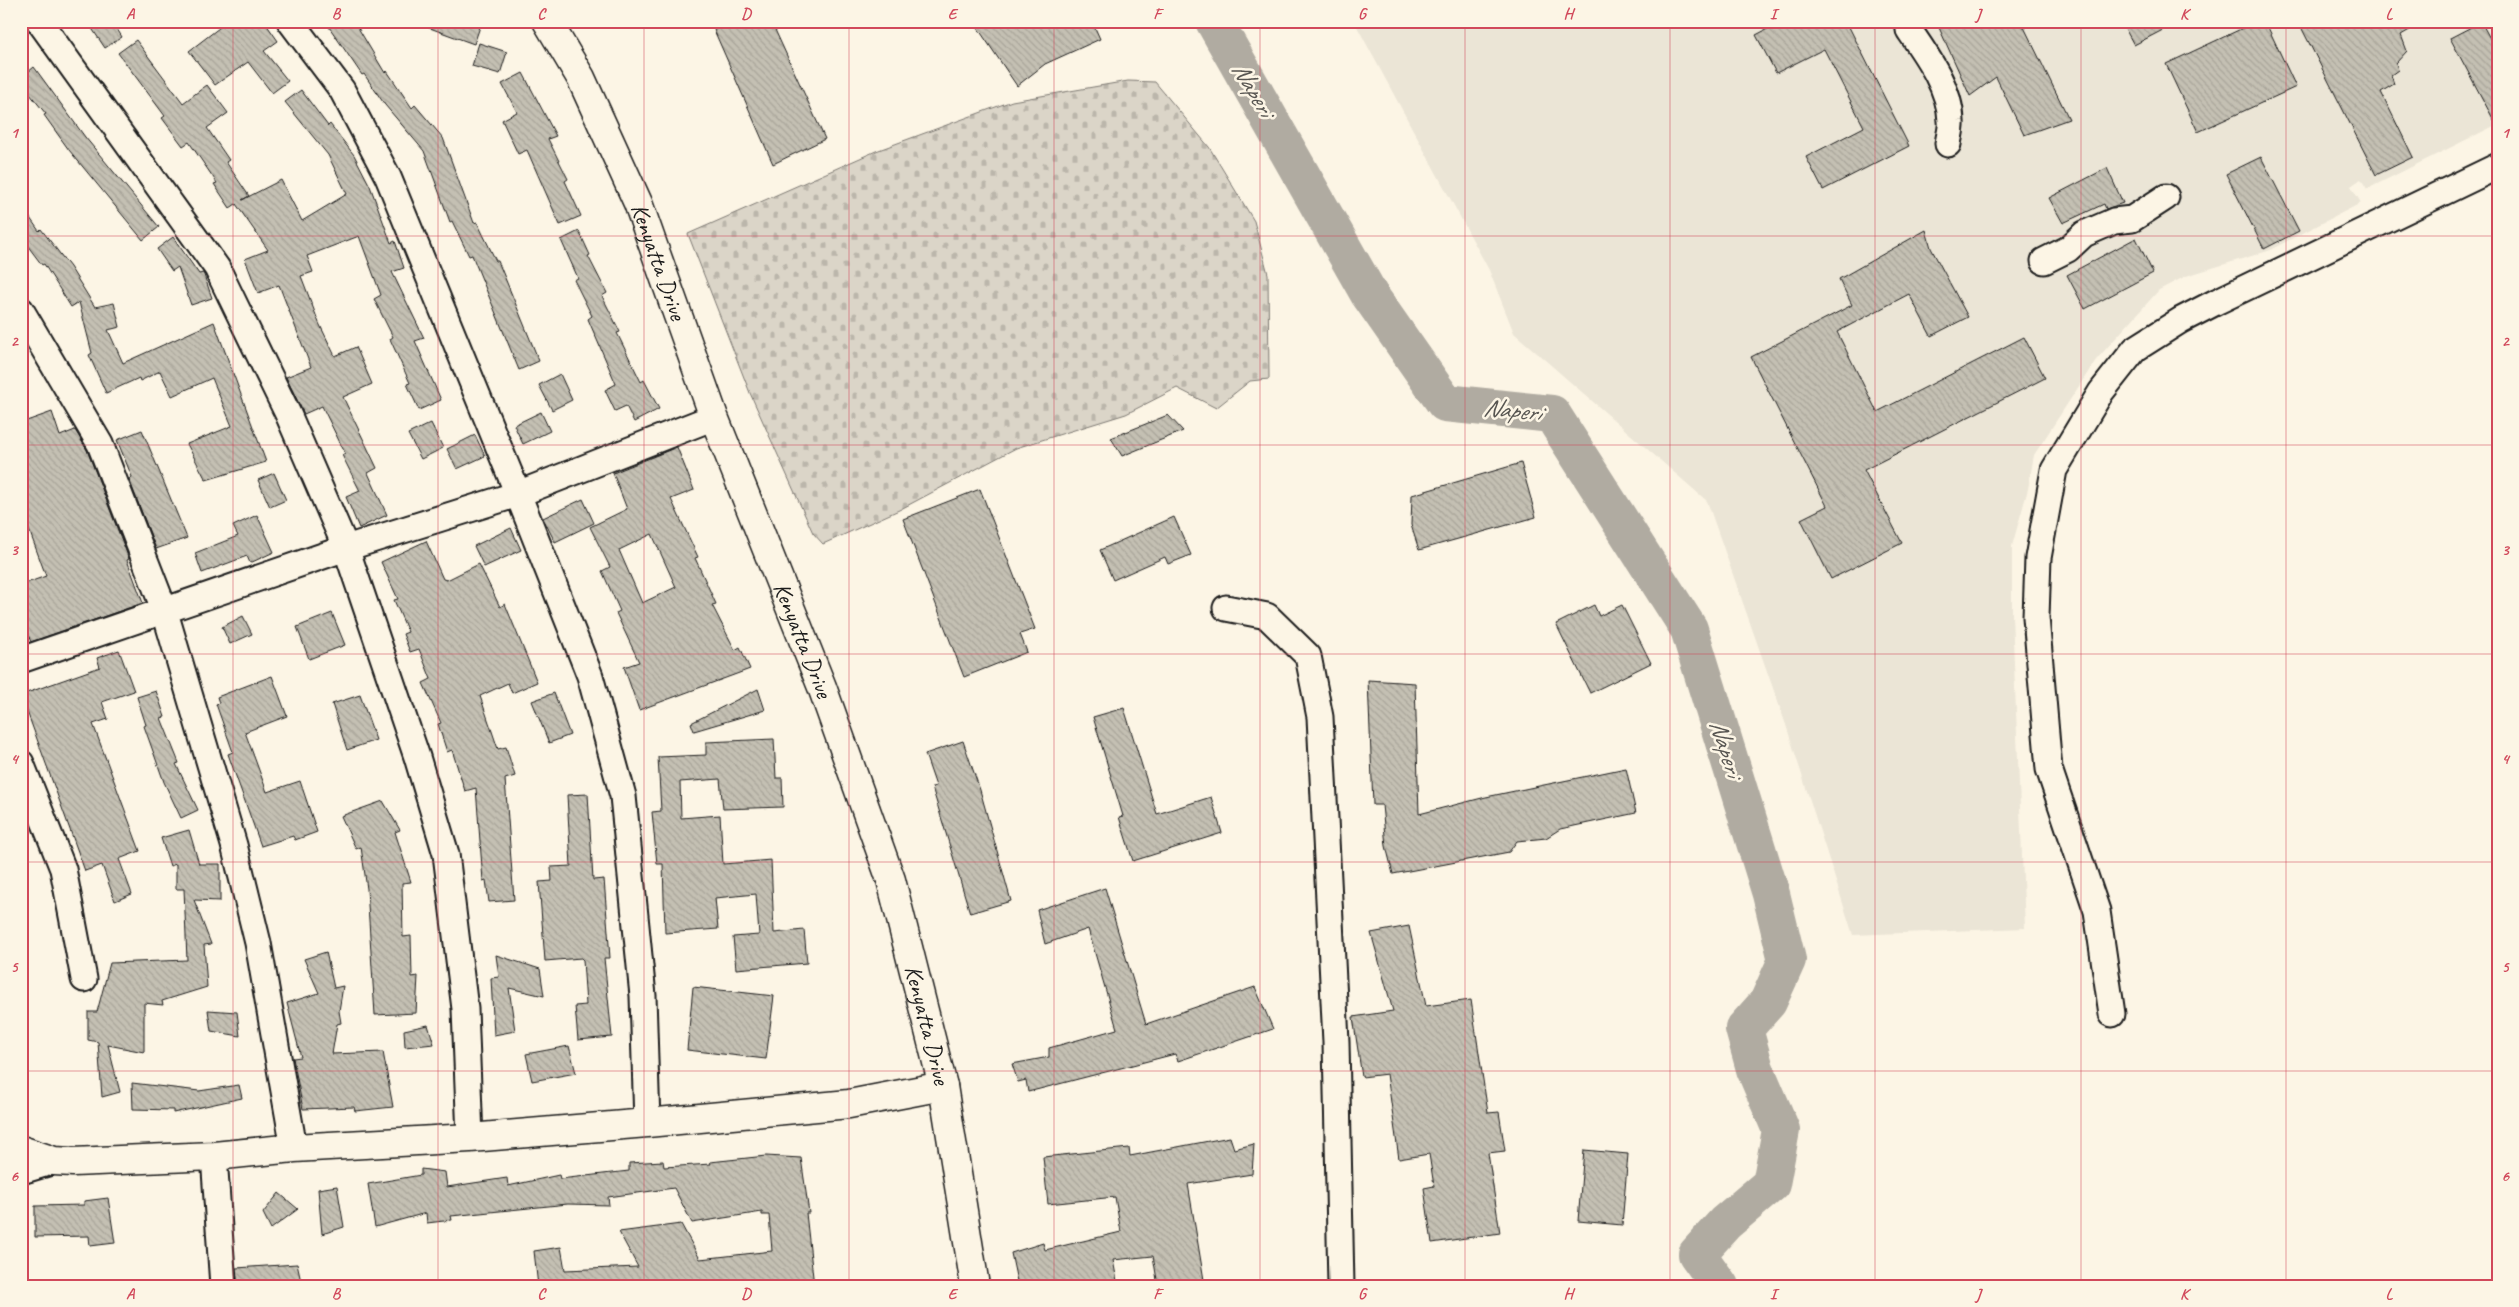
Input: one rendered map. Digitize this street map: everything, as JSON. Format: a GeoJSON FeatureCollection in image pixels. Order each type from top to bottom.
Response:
{"type":"FeatureCollection","features":[{"type":"Feature","properties":{"kind":"main road","name":"Kenyatta Drive"},"geometry":{"type":"LineString","coordinates":[[547,21],[581,78],[638,203],[714,417],[822,687],[891,880],[944,1086],[975,1286]]}},
{"type":"Feature","properties":{"kind":"main road"},"geometry":{"type":"LineString","coordinates":[[21,1150],[54,1161],[214,1156],[294,1148],[470,1138],[848,1104],[944,1086]]}},
{"type":"Feature","properties":{"kind":"street"},"geometry":{"type":"LineString","coordinates":[[39,21],[217,268],[288,414],[346,548],[417,757],[446,854],[465,1009],[470,1138]]}},
{"type":"Feature","properties":{"kind":"street"},"geometry":{"type":"LineString","coordinates":[[290,21],[342,90],[388,177],[518,494],[590,676],[623,796],[643,996],[646,1123]]}},
{"type":"Feature","properties":{"kind":"street"},"geometry":{"type":"LineString","coordinates":[[1912,21],[1909,30],[1920,46],[1947,96],[1952,121],[1948,144]]}},
{"type":"Feature","properties":{"kind":"street"},"geometry":{"type":"LineString","coordinates":[[2112,1014],[2097,911],[2049,768],[2036,617],[2038,558],[2054,470],[2101,392],[2135,349],[2181,320],[2218,301],[2498,166]]}},
{"type":"Feature","properties":{"kind":"street"},"geometry":{"type":"LineString","coordinates":[[2044,262],[2068,249],[2084,234],[2114,221],[2132,219],[2166,197]]}},
{"type":"Feature","properties":{"kind":"street"},"geometry":{"type":"LineString","coordinates":[[21,310],[100,444],[164,609],[234,845],[258,943],[294,1148]]}},
{"type":"Feature","properties":{"kind":"street"},"geometry":{"type":"LineString","coordinates":[[22,657],[346,548],[518,494],[714,417]]}},
{"type":"Feature","properties":{"kind":"street"},"geometry":{"type":"LineString","coordinates":[[1226,608],[1267,616],[1308,656],[1320,717],[1335,1035],[1341,1286]]}},
{"type":"Feature","properties":{"kind":"street"},"geometry":{"type":"LineString","coordinates":[[21,763],[63,869],[84,978]]}},
{"type":"Feature","properties":{"kind":"street"},"geometry":{"type":"LineString","coordinates":[[214,1156],[223,1286]]}},
{"type":"Feature","properties":{"kind":"street"},"geometry":{"type":"LineString","coordinates":[[21,1171],[54,1161]]}},
{"type":"Feature","properties":{"kind":"shaded area"},"geometry":{"type":"Polygon","coordinates":[[[1354,21],[2498,21],[2498,124],[2367,189],[2361,179],[2351,186],[2361,203],[2268,251],[2186,276],[2159,290],[2096,360],[2034,455],[2028,489],[2012,546],[2012,615],[2025,928],[1853,935],[1786,725],[1707,501],[1514,333],[1489,270],[1354,21]]]}},
{"type":"Feature","properties":{"kind":"green space"},"geometry":{"type":"Polygon","coordinates":[[[1128,81],[1155,82],[1209,147],[1254,221],[1268,274],[1269,379],[1250,381],[1216,408],[1177,388],[1126,414],[1016,448],[899,510],[823,544],[813,533],[750,393],[688,234],[876,151],[1012,101],[1128,81]]]}},
{"type":"Feature","properties":{"kind":"building"},"geometry":{"type":"Polygon","coordinates":[[[87,21],[112,21],[122,37],[105,48],[87,21]]]}},
{"type":"Feature","properties":{"kind":"building"},"geometry":{"type":"Polygon","coordinates":[[[228,21],[264,21],[278,41],[264,51],[288,81],[272,93],[248,62],[215,85],[189,51],[228,21]]]}},
{"type":"Feature","properties":{"kind":"building"},"geometry":{"type":"Polygon","coordinates":[[[325,21],[354,21],[385,73],[387,71],[412,108],[415,105],[443,138],[474,223],[477,222],[496,261],[498,261],[539,361],[519,370],[472,255],[469,256],[452,221],[450,222],[424,151],[385,105],[364,74],[362,75],[325,21]]]}},
{"type":"Feature","properties":{"kind":"building"},"geometry":{"type":"Polygon","coordinates":[[[416,21],[482,21],[474,44],[416,23],[416,21]]]}},
{"type":"Feature","properties":{"kind":"building"},"geometry":{"type":"Polygon","coordinates":[[[736,21],[771,21],[825,139],[773,164],[714,30],[736,21]]]}},
{"type":"Feature","properties":{"kind":"building"},"geometry":{"type":"Polygon","coordinates":[[[973,21],[1092,21],[1100,39],[1045,64],[1017,86],[973,21]]]}},
{"type":"Feature","properties":{"kind":"building"},"geometry":{"type":"Polygon","coordinates":[[[1783,21],[1846,21],[1909,146],[1823,190],[1806,157],[1864,127],[1824,49],[1776,73],[1756,35],[1783,21]]]}},
{"type":"Feature","properties":{"kind":"building"},"geometry":{"type":"Polygon","coordinates":[[[1936,21],[2021,21],[2069,119],[2024,135],[1996,77],[1970,96],[1936,21]]]}},
{"type":"Feature","properties":{"kind":"building"},"geometry":{"type":"Polygon","coordinates":[[[2121,21],[2180,21],[2134,45],[2121,21]]]}},
{"type":"Feature","properties":{"kind":"building"},"geometry":{"type":"Polygon","coordinates":[[[2258,21],[2265,21],[2296,87],[2198,132],[2166,64],[2258,21]]]}},
{"type":"Feature","properties":{"kind":"building"},"geometry":{"type":"Polygon","coordinates":[[[2298,21],[2425,21],[2401,35],[2407,51],[2396,63],[2398,70],[2391,75],[2394,84],[2381,92],[2413,157],[2376,175],[2298,21]]]}},
{"type":"Feature","properties":{"kind":"building"},"geometry":{"type":"Polygon","coordinates":[[[2481,22],[2498,53],[2498,128],[2450,38],[2481,22]]]}},
{"type":"Feature","properties":{"kind":"building"},"geometry":{"type":"Polygon","coordinates":[[[136,40],[183,103],[207,85],[228,113],[207,128],[229,160],[226,162],[249,196],[242,200],[281,180],[302,221],[347,194],[328,155],[285,102],[301,90],[328,126],[330,124],[354,155],[370,186],[391,243],[395,241],[404,268],[392,272],[424,338],[415,341],[441,400],[419,410],[407,384],[410,383],[390,339],[393,337],[374,299],[381,295],[359,236],[307,256],[313,272],[301,276],[319,323],[335,356],[356,347],[372,384],[343,397],[377,468],[368,473],[387,515],[359,528],[346,497],[360,491],[342,455],[345,453],[322,406],[304,414],[286,377],[311,367],[279,285],[258,293],[245,259],[268,250],[236,204],[230,208],[214,184],[217,183],[189,142],[183,146],[162,118],[165,116],[118,53],[136,40]]]}},
{"type":"Feature","properties":{"kind":"building"},"geometry":{"type":"Polygon","coordinates":[[[479,43],[507,52],[500,74],[472,66],[479,43]]]}},
{"type":"Feature","properties":{"kind":"building"},"geometry":{"type":"Polygon","coordinates":[[[34,67],[85,137],[159,227],[143,240],[69,150],[44,115],[46,114],[21,83],[21,78],[34,67]]]}},
{"type":"Feature","properties":{"kind":"building"},"geometry":{"type":"Polygon","coordinates":[[[523,73],[556,136],[548,139],[568,179],[565,181],[581,216],[560,225],[527,150],[518,154],[502,120],[517,112],[502,84],[523,73]]]}},
{"type":"Feature","properties":{"kind":"building"},"geometry":{"type":"Polygon","coordinates":[[[2261,157],[2299,231],[2264,249],[2226,174],[2261,157]]]}},
{"type":"Feature","properties":{"kind":"building"},"geometry":{"type":"Polygon","coordinates":[[[2107,168],[2123,203],[2106,209],[2104,204],[2063,223],[2049,198],[2107,168]]]}},
{"type":"Feature","properties":{"kind":"building"},"geometry":{"type":"Polygon","coordinates":[[[21,205],[39,231],[41,229],[70,267],[95,307],[114,303],[120,327],[108,330],[123,363],[214,322],[266,462],[206,480],[187,444],[232,426],[212,378],[172,396],[160,371],[140,381],[139,378],[106,393],[89,355],[92,353],[79,302],[71,307],[44,264],[42,265],[21,237],[21,205]]]}},
{"type":"Feature","properties":{"kind":"building"},"geometry":{"type":"Polygon","coordinates":[[[1926,230],[1931,248],[1968,317],[1931,336],[1909,294],[1837,332],[1877,412],[2024,337],[2045,378],[1864,470],[1902,543],[1831,579],[1801,519],[1827,506],[1751,357],[1852,305],[1839,279],[1926,230]]]}},
{"type":"Feature","properties":{"kind":"building"},"geometry":{"type":"Polygon","coordinates":[[[579,231],[590,255],[588,256],[607,293],[602,296],[620,332],[617,333],[641,382],[644,380],[659,409],[634,422],[626,406],[615,411],[605,390],[616,384],[588,319],[592,316],[574,280],[578,278],[561,240],[579,231]]]}},
{"type":"Feature","properties":{"kind":"building"},"geometry":{"type":"Polygon","coordinates":[[[173,237],[199,274],[203,273],[212,298],[191,305],[178,267],[172,271],[157,249],[173,237]]]}},
{"type":"Feature","properties":{"kind":"building"},"geometry":{"type":"Polygon","coordinates":[[[2136,238],[2153,273],[2085,309],[2067,275],[2136,238]]]}},
{"type":"Feature","properties":{"kind":"building"},"geometry":{"type":"Polygon","coordinates":[[[560,374],[572,400],[552,410],[539,385],[560,374]]]}},
{"type":"Feature","properties":{"kind":"building"},"geometry":{"type":"Polygon","coordinates":[[[52,412],[60,436],[75,430],[87,450],[129,559],[127,560],[143,603],[31,642],[21,617],[21,585],[46,576],[21,508],[21,423],[52,412]]]}},
{"type":"Feature","properties":{"kind":"building"},"geometry":{"type":"Polygon","coordinates":[[[541,412],[550,431],[523,444],[514,425],[541,412]]]}},
{"type":"Feature","properties":{"kind":"building"},"geometry":{"type":"Polygon","coordinates":[[[1168,415],[1183,431],[1122,456],[1111,438],[1168,415]]]}},
{"type":"Feature","properties":{"kind":"building"},"geometry":{"type":"Polygon","coordinates":[[[431,423],[443,448],[421,459],[408,434],[431,423]]]}},
{"type":"Feature","properties":{"kind":"building"},"geometry":{"type":"Polygon","coordinates":[[[142,430],[187,538],[156,549],[129,479],[132,477],[117,440],[142,430]]]}},
{"type":"Feature","properties":{"kind":"building"},"geometry":{"type":"Polygon","coordinates":[[[475,435],[485,456],[457,469],[447,449],[475,435]]]}},
{"type":"Feature","properties":{"kind":"building"},"geometry":{"type":"Polygon","coordinates":[[[677,447],[694,490],[671,499],[698,557],[695,558],[716,604],[712,605],[735,650],[740,647],[750,669],[639,710],[624,667],[639,662],[616,613],[620,611],[602,571],[610,567],[590,527],[627,509],[613,473],[677,447]],[[652,534],[619,550],[642,603],[676,587],[652,534]]]}},
{"type":"Feature","properties":{"kind":"building"},"geometry":{"type":"Polygon","coordinates":[[[1521,463],[1536,517],[1419,550],[1411,525],[1412,495],[1521,463]]]}},
{"type":"Feature","properties":{"kind":"building"},"geometry":{"type":"Polygon","coordinates":[[[274,473],[286,500],[270,507],[258,480],[274,473]]]}},
{"type":"Feature","properties":{"kind":"building"},"geometry":{"type":"Polygon","coordinates":[[[980,489],[1035,629],[1020,634],[1027,652],[964,677],[903,519],[980,489]]]}},
{"type":"Feature","properties":{"kind":"building"},"geometry":{"type":"Polygon","coordinates":[[[583,499],[594,523],[555,542],[543,518],[583,499]]]}},
{"type":"Feature","properties":{"kind":"building"},"geometry":{"type":"Polygon","coordinates":[[[257,515],[274,552],[250,563],[247,556],[202,573],[195,553],[238,536],[233,526],[257,515]]]}},
{"type":"Feature","properties":{"kind":"building"},"geometry":{"type":"Polygon","coordinates":[[[1174,517],[1191,555],[1168,564],[1165,557],[1113,580],[1100,550],[1174,517]]]}},
{"type":"Feature","properties":{"kind":"building"},"geometry":{"type":"Polygon","coordinates":[[[511,528],[521,550],[484,567],[474,546],[511,528]]]}},
{"type":"Feature","properties":{"kind":"building"},"geometry":{"type":"Polygon","coordinates":[[[426,541],[443,579],[447,580],[479,564],[500,607],[505,604],[537,682],[512,693],[508,683],[480,696],[498,749],[506,747],[515,776],[505,779],[514,900],[489,902],[486,880],[483,881],[476,788],[465,791],[452,750],[447,752],[438,724],[441,723],[423,683],[431,679],[419,649],[410,652],[403,634],[408,632],[394,600],[398,599],[381,562],[426,541]]]}},
{"type":"Feature","properties":{"kind":"building"},"geometry":{"type":"Polygon","coordinates":[[[1594,605],[1599,616],[1622,605],[1651,663],[1590,693],[1556,624],[1594,605]]]}},
{"type":"Feature","properties":{"kind":"building"},"geometry":{"type":"Polygon","coordinates":[[[332,613],[345,645],[309,659],[297,627],[332,613]]]}},
{"type":"Feature","properties":{"kind":"building"},"geometry":{"type":"Polygon","coordinates":[[[243,616],[252,634],[230,644],[222,627],[243,616]]]}},
{"type":"Feature","properties":{"kind":"building"},"geometry":{"type":"Polygon","coordinates":[[[119,650],[134,691],[102,702],[108,719],[93,724],[140,851],[119,859],[132,894],[115,901],[102,865],[85,871],[21,695],[100,667],[97,658],[119,650]]]}},
{"type":"Feature","properties":{"kind":"building"},"geometry":{"type":"Polygon","coordinates":[[[272,676],[287,716],[245,732],[267,792],[300,781],[317,832],[295,840],[293,836],[261,846],[228,754],[233,752],[216,704],[219,703],[217,697],[272,676]]]}},
{"type":"Feature","properties":{"kind":"building"},"geometry":{"type":"Polygon","coordinates":[[[1368,680],[1415,683],[1419,814],[1486,797],[1626,768],[1636,813],[1560,829],[1546,838],[1517,841],[1509,852],[1393,874],[1386,846],[1382,805],[1373,805],[1368,680]]]}},
{"type":"Feature","properties":{"kind":"building"},"geometry":{"type":"Polygon","coordinates":[[[758,689],[765,710],[694,731],[691,723],[758,689]]]}},
{"type":"Feature","properties":{"kind":"building"},"geometry":{"type":"Polygon","coordinates":[[[156,691],[165,717],[161,718],[179,763],[176,764],[198,810],[181,818],[164,782],[144,726],[146,725],[137,697],[156,691]]]}},
{"type":"Feature","properties":{"kind":"building"},"geometry":{"type":"Polygon","coordinates":[[[554,693],[570,735],[549,743],[532,701],[554,693]]]}},
{"type":"Feature","properties":{"kind":"building"},"geometry":{"type":"Polygon","coordinates":[[[360,695],[376,740],[347,750],[332,704],[360,695]]]}},
{"type":"Feature","properties":{"kind":"building"},"geometry":{"type":"Polygon","coordinates":[[[1124,708],[1157,814],[1211,797],[1222,833],[1133,861],[1119,817],[1123,816],[1093,717],[1124,708]]]}},
{"type":"Feature","properties":{"kind":"building"},"geometry":{"type":"Polygon","coordinates":[[[774,739],[776,778],[782,778],[783,807],[723,809],[720,779],[680,782],[681,818],[720,815],[723,864],[771,860],[774,933],[804,930],[807,963],[736,969],[733,937],[759,935],[756,894],[715,898],[718,929],[665,933],[663,864],[657,864],[652,812],[661,811],[658,757],[706,755],[706,742],[774,739]]]}},
{"type":"Feature","properties":{"kind":"building"},"geometry":{"type":"Polygon","coordinates":[[[963,741],[980,790],[1011,901],[970,913],[932,787],[936,786],[925,754],[963,741]]]}},
{"type":"Feature","properties":{"kind":"building"},"geometry":{"type":"Polygon","coordinates":[[[588,794],[593,880],[604,879],[610,958],[604,958],[612,1037],[578,1040],[575,1006],[586,1005],[583,960],[581,958],[545,961],[539,882],[552,881],[551,867],[571,866],[567,795],[588,794]]]}},
{"type":"Feature","properties":{"kind":"building"},"geometry":{"type":"Polygon","coordinates":[[[383,801],[400,830],[395,832],[411,882],[402,883],[403,937],[411,936],[412,977],[418,976],[416,1013],[375,1015],[367,889],[361,847],[356,849],[341,816],[383,801]]]}},
{"type":"Feature","properties":{"kind":"building"},"geometry":{"type":"Polygon","coordinates":[[[189,830],[199,864],[220,864],[220,901],[194,900],[211,944],[204,945],[207,987],[162,1001],[163,1005],[144,1003],[144,1052],[108,1045],[120,1092],[102,1097],[98,1042],[88,1040],[88,1012],[97,1012],[110,963],[187,960],[184,889],[176,889],[176,864],[170,866],[161,838],[189,830]]]}},
{"type":"Feature","properties":{"kind":"building"},"geometry":{"type":"Polygon","coordinates":[[[1105,888],[1146,1024],[1255,987],[1273,1029],[1178,1061],[1175,1054],[1028,1092],[1026,1080],[1018,1082],[1012,1064],[1049,1057],[1049,1048],[1117,1029],[1088,929],[1045,944],[1037,910],[1105,888]]]}},
{"type":"Feature","properties":{"kind":"building"},"geometry":{"type":"Polygon","coordinates":[[[1409,926],[1426,1006],[1471,1000],[1488,1113],[1499,1112],[1505,1151],[1488,1153],[1500,1233],[1432,1243],[1424,1188],[1434,1186],[1429,1154],[1399,1159],[1387,1074],[1362,1077],[1353,1017],[1393,1011],[1371,933],[1409,926]]]}},
{"type":"Feature","properties":{"kind":"building"},"geometry":{"type":"Polygon","coordinates":[[[326,952],[334,988],[343,986],[339,1011],[341,1023],[337,1024],[332,1054],[383,1052],[393,1107],[355,1111],[354,1107],[303,1109],[293,1058],[301,1057],[287,1003],[319,993],[304,959],[326,952]]]}},
{"type":"Feature","properties":{"kind":"building"},"geometry":{"type":"Polygon","coordinates":[[[496,955],[540,969],[544,996],[509,988],[515,1031],[494,1035],[491,978],[499,977],[496,955]]]}},
{"type":"Feature","properties":{"kind":"building"},"geometry":{"type":"Polygon","coordinates":[[[693,987],[774,996],[766,1059],[687,1050],[693,987]]]}},
{"type":"Feature","properties":{"kind":"building"},"geometry":{"type":"Polygon","coordinates":[[[208,1010],[237,1012],[240,1036],[211,1031],[208,1010]]]}},
{"type":"Feature","properties":{"kind":"building"},"geometry":{"type":"Polygon","coordinates":[[[428,1025],[434,1044],[405,1047],[404,1030],[428,1025]]]}},
{"type":"Feature","properties":{"kind":"building"},"geometry":{"type":"Polygon","coordinates":[[[569,1046],[576,1073],[532,1081],[526,1054],[569,1046]]]}},
{"type":"Feature","properties":{"kind":"building"},"geometry":{"type":"Polygon","coordinates":[[[132,1083],[199,1091],[239,1085],[242,1098],[173,1113],[173,1110],[133,1109],[132,1083]]]}},
{"type":"Feature","properties":{"kind":"building"},"geometry":{"type":"Polygon","coordinates":[[[1230,1137],[1234,1149],[1254,1144],[1252,1174],[1188,1184],[1205,1286],[1158,1286],[1153,1256],[1113,1260],[1118,1286],[1018,1286],[1011,1253],[1043,1243],[1045,1250],[1121,1232],[1115,1197],[1048,1204],[1043,1157],[1129,1148],[1130,1156],[1230,1137]]]}},
{"type":"Feature","properties":{"kind":"building"},"geometry":{"type":"Polygon","coordinates":[[[1584,1150],[1628,1154],[1622,1225],[1578,1221],[1584,1150]]]}},
{"type":"Feature","properties":{"kind":"building"},"geometry":{"type":"Polygon","coordinates":[[[766,1156],[801,1158],[809,1213],[806,1213],[814,1286],[538,1286],[534,1251],[561,1247],[565,1270],[638,1267],[619,1232],[681,1224],[700,1259],[772,1251],[769,1215],[762,1215],[762,1212],[692,1223],[674,1188],[608,1197],[609,1205],[568,1204],[451,1216],[452,1220],[427,1223],[426,1213],[375,1227],[368,1184],[421,1175],[421,1169],[445,1172],[447,1187],[507,1178],[508,1186],[559,1175],[560,1179],[629,1171],[629,1163],[663,1161],[664,1167],[711,1164],[710,1162],[766,1156]]]}},
{"type":"Feature","properties":{"kind":"building"},"geometry":{"type":"Polygon","coordinates":[[[337,1186],[344,1227],[322,1234],[318,1189],[337,1186]]]}},
{"type":"Feature","properties":{"kind":"building"},"geometry":{"type":"Polygon","coordinates":[[[279,1193],[298,1209],[271,1229],[263,1213],[279,1193]]]}},
{"type":"Feature","properties":{"kind":"building"},"geometry":{"type":"Polygon","coordinates":[[[108,1198],[115,1243],[90,1246],[89,1236],[35,1237],[35,1206],[84,1205],[84,1201],[108,1198]]]}},
{"type":"Feature","properties":{"kind":"building"},"geometry":{"type":"Polygon","coordinates":[[[297,1264],[302,1286],[238,1286],[236,1268],[297,1264]]]}},
{"type":"Feature","properties":{"kind":"waterway","name":"Naperi"},"geometry":{"type":"LineString","coordinates":[[1214,21],[1369,294],[1445,403],[1552,414],[1689,629],[1771,894],[1787,960],[1768,1002],[1744,1029],[1755,1069],[1781,1130],[1771,1184],[1725,1223],[1697,1254],[1720,1286]]}}]}
